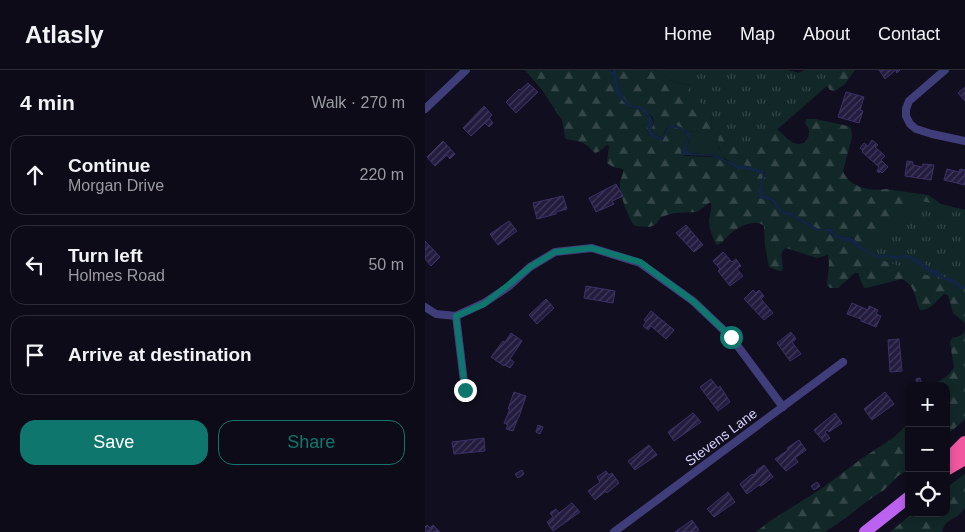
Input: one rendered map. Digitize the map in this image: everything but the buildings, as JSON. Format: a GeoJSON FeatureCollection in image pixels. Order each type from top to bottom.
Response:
{"type":"FeatureCollection","features":[{"type":"Feature","properties":{"kind":"highway"},"geometry":{"type":"LineString","coordinates":[[950,458],[965,443]]}},
{"type":"Feature","properties":{"kind":"highway"},"geometry":{"type":"LineString","coordinates":[[950,467],[965,458]]}},
{"type":"Feature","properties":{"kind":"main road"},"geometry":{"type":"LineString","coordinates":[[865,532],[905,500]]}},
{"type":"Feature","properties":{"kind":"street"},"geometry":{"type":"LineString","coordinates":[[425,109],[466,70]]}},
{"type":"Feature","properties":{"kind":"street"},"geometry":{"type":"LineString","coordinates":[[945,70],[909,101],[906,116],[915,129],[965,141]]}},
{"type":"Feature","properties":{"kind":"street"},"geometry":{"type":"LineString","coordinates":[[425,307],[436,314],[456,316],[484,304],[530,267],[555,252],[591,248],[640,262],[693,301],[731,337],[783,407]]}},
{"type":"Feature","properties":{"kind":"street"},"geometry":{"type":"LineString","coordinates":[[456,316],[465,390]]}},
{"type":"Feature","properties":{"kind":"street","name":"Stevens Lane"},"geometry":{"type":"LineString","coordinates":[[615,532],[843,362]]}},
{"type":"Feature","properties":{"kind":"green space"},"geometry":{"type":"Polygon","coordinates":[[[525,70],[608,70],[628,107],[639,109],[648,117],[648,133],[662,141],[670,128],[676,128],[685,132],[687,141],[681,152],[684,156],[714,157],[737,169],[758,172],[763,176],[759,187],[759,197],[769,200],[788,215],[816,231],[828,231],[833,236],[852,243],[859,249],[880,259],[954,284],[960,289],[965,289],[965,326],[964,322],[953,313],[948,295],[944,294],[930,307],[920,310],[913,289],[902,279],[864,288],[858,273],[855,273],[838,288],[830,288],[827,285],[828,255],[817,258],[786,248],[782,253],[782,271],[769,267],[764,226],[760,224],[751,223],[742,226],[717,245],[711,233],[709,223],[711,203],[697,212],[674,213],[661,217],[656,224],[650,227],[635,226],[627,212],[621,194],[620,184],[623,169],[613,167],[607,163],[609,146],[607,145],[596,153],[583,143],[566,139],[562,120],[542,90],[525,70]]]}},
{"type":"Feature","properties":{"kind":"green space"},"geometry":{"type":"Polygon","coordinates":[[[616,70],[659,70],[674,82],[694,84],[712,114],[711,129],[705,134],[688,132],[676,125],[671,125],[666,129],[662,138],[656,135],[651,130],[654,123],[652,117],[624,99],[616,70]]]}},
{"type":"Feature","properties":{"kind":"green space"},"geometry":{"type":"Polygon","coordinates":[[[659,70],[755,70],[792,81],[718,147],[726,160],[715,155],[689,153],[687,149],[688,132],[705,134],[711,129],[712,114],[690,84],[672,81],[659,70]]]}},
{"type":"Feature","properties":{"kind":"green space"},"geometry":{"type":"Polygon","coordinates":[[[690,70],[787,70],[798,73],[806,70],[845,70],[772,134],[750,156],[690,91],[690,70]]]}},
{"type":"Feature","properties":{"kind":"green space"},"geometry":{"type":"Polygon","coordinates":[[[787,70],[798,73],[806,70],[855,70],[845,84],[835,91],[830,90],[825,83],[809,82],[787,70]]]}},
{"type":"Feature","properties":{"kind":"green space"},"geometry":{"type":"Polygon","coordinates":[[[807,119],[815,119],[851,128],[852,137],[843,171],[855,185],[874,190],[886,189],[928,195],[941,204],[965,210],[965,286],[865,250],[852,237],[838,236],[829,228],[818,229],[790,212],[783,211],[773,198],[763,194],[762,181],[765,172],[732,163],[728,161],[720,150],[719,136],[731,131],[753,128],[774,127],[787,139],[801,144],[809,136],[809,130],[805,123],[807,119]]]}},
{"type":"Feature","properties":{"kind":"green space"},"geometry":{"type":"Polygon","coordinates":[[[922,201],[965,210],[965,288],[861,253],[922,201]]]}},
{"type":"Feature","properties":{"kind":"green space"},"geometry":{"type":"Polygon","coordinates":[[[965,330],[965,419],[950,432],[950,382],[938,382],[947,376],[954,368],[950,342],[952,338],[958,337],[965,330]]]}},
{"type":"Feature","properties":{"kind":"green space"},"geometry":{"type":"Polygon","coordinates":[[[905,427],[905,472],[884,490],[847,517],[825,532],[756,532],[821,489],[893,438],[905,427]]]}},
{"type":"Feature","properties":{"kind":"green space"},"geometry":{"type":"Polygon","coordinates":[[[965,474],[965,508],[944,526],[942,532],[890,532],[908,517],[950,517],[950,485],[965,474]]]}},
{"type":"Feature","properties":{"kind":"water"},"geometry":{"type":"Polygon","coordinates":[[[608,70],[612,72],[616,70],[620,90],[628,103],[641,107],[649,114],[653,121],[652,131],[656,135],[662,138],[671,125],[681,127],[689,133],[687,149],[689,153],[715,155],[737,165],[744,165],[764,171],[765,176],[762,181],[763,194],[773,198],[783,211],[790,212],[818,229],[829,228],[838,236],[851,237],[872,253],[896,256],[908,255],[916,258],[931,270],[936,269],[944,277],[955,279],[959,284],[965,286],[965,289],[960,289],[954,284],[933,275],[908,258],[877,258],[859,249],[852,243],[836,238],[828,231],[816,231],[793,217],[782,213],[771,201],[759,197],[762,174],[745,169],[737,169],[712,156],[682,155],[681,152],[687,141],[685,132],[676,128],[670,128],[662,141],[650,135],[648,131],[648,117],[639,109],[628,107],[616,94],[613,76],[608,70]]]}},
{"type":"Feature","properties":{"kind":"route"},"geometry":{"type":"LineString","coordinates":[[465,390],[456,316],[484,304],[530,267],[555,252],[591,248],[640,262],[693,301],[731,337]]}}]}
